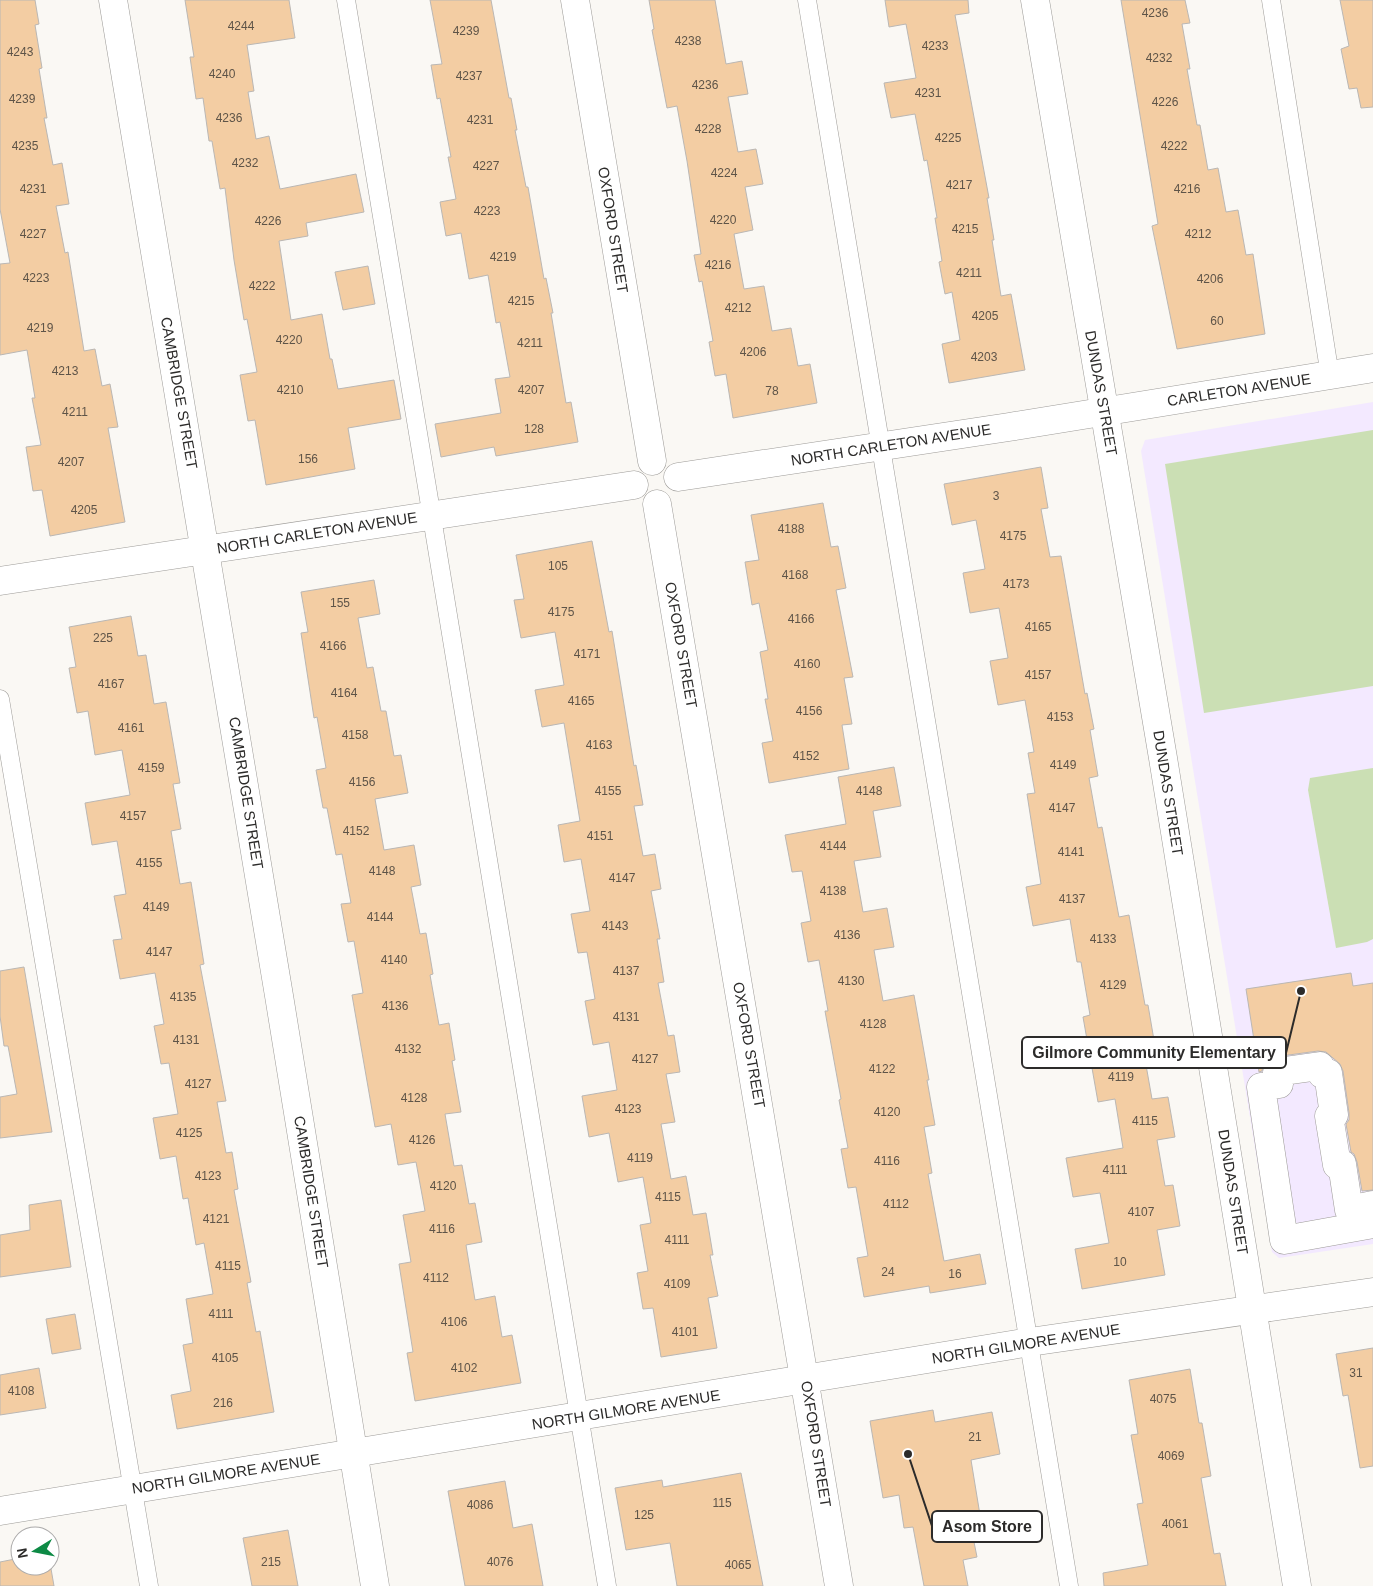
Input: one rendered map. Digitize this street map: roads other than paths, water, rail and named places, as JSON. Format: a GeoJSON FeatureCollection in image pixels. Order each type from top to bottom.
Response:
{"type":"FeatureCollection","features":[{"type":"Feature","properties":{"kind":"street","name":"CAMBRIDGE STREET"},"geometry":{"type":"LineString","coordinates":[[113,0],[206,551],[375,1586]]}},
{"type":"Feature","properties":{"kind":"street","name":"OXFORD STREET"},"geometry":{"type":"LineString","coordinates":[[575,0],[652,461]]}},
{"type":"Feature","properties":{"kind":"street","name":"DUNDAS STREET"},"geometry":{"type":"LineString","coordinates":[[1035,0],[1297,1586]]}},
{"type":"Feature","properties":{"kind":"street","name":"CARLETON AVENUE"},"geometry":{"type":"LineString","coordinates":[[1104,411],[1373,368]]}},
{"type":"Feature","properties":{"kind":"street","name":"NORTH CARLETON AVENUE"},"geometry":{"type":"LineString","coordinates":[[678,476],[880,447],[1104,411]]}},
{"type":"Feature","properties":{"kind":"street"},"geometry":{"type":"LineString","coordinates":[[659,460],[666,463],[673,468],[678,476],[676,490],[672,496],[665,502],[657,504],[643,499],[638,494],[634,485],[635,475],[639,468],[644,463],[652,461],[659,460]]}},
{"type":"Feature","properties":{"kind":"street","name":"NORTH CARLETON AVENUE"},"geometry":{"type":"LineString","coordinates":[[0,581],[634,485]]}},
{"type":"Feature","properties":{"kind":"street","name":"OXFORD STREET"},"geometry":{"type":"LineString","coordinates":[[657,504],[806,1380],[839,1586]]}},
{"type":"Feature","properties":{"kind":"street"},"geometry":{"type":"LineString","coordinates":[[1373,1206],[1349,1210],[1342,1164],[1337,1164],[1329,1116],[1334,1116],[1328,1073],[1322,1074],[1320,1066],[1277,1072],[1279,1084],[1261,1086],[1284,1240],[1373,1224]]}},
{"type":"Feature","properties":{"kind":"street","name":"NORTH GILMORE AVENUE"},"geometry":{"type":"LineString","coordinates":[[0,1511],[1030,1342],[1373,1292]]}},
{"type":"Feature","properties":{"kind":"lane"},"geometry":{"type":"LineString","coordinates":[[346,0],[432,515],[606,1586]]}},
{"type":"Feature","properties":{"kind":"lane"},"geometry":{"type":"LineString","coordinates":[[807,0],[1070,1586]]}},
{"type":"Feature","properties":{"kind":"lane"},"geometry":{"type":"LineString","coordinates":[[1271,0],[1330,376]]}},
{"type":"Feature","properties":{"kind":"lane"},"geometry":{"type":"LineString","coordinates":[[0,699],[149,1586]]}},
{"type":"Feature","properties":{"kind":"place","name":"Gilmore Community Elementary"},"geometry":{"type":"Point","coordinates":[1301,991]}},
{"type":"Feature","properties":{"kind":"place","name":"Asom Store"},"geometry":{"type":"Point","coordinates":[908,1454]}}]}
